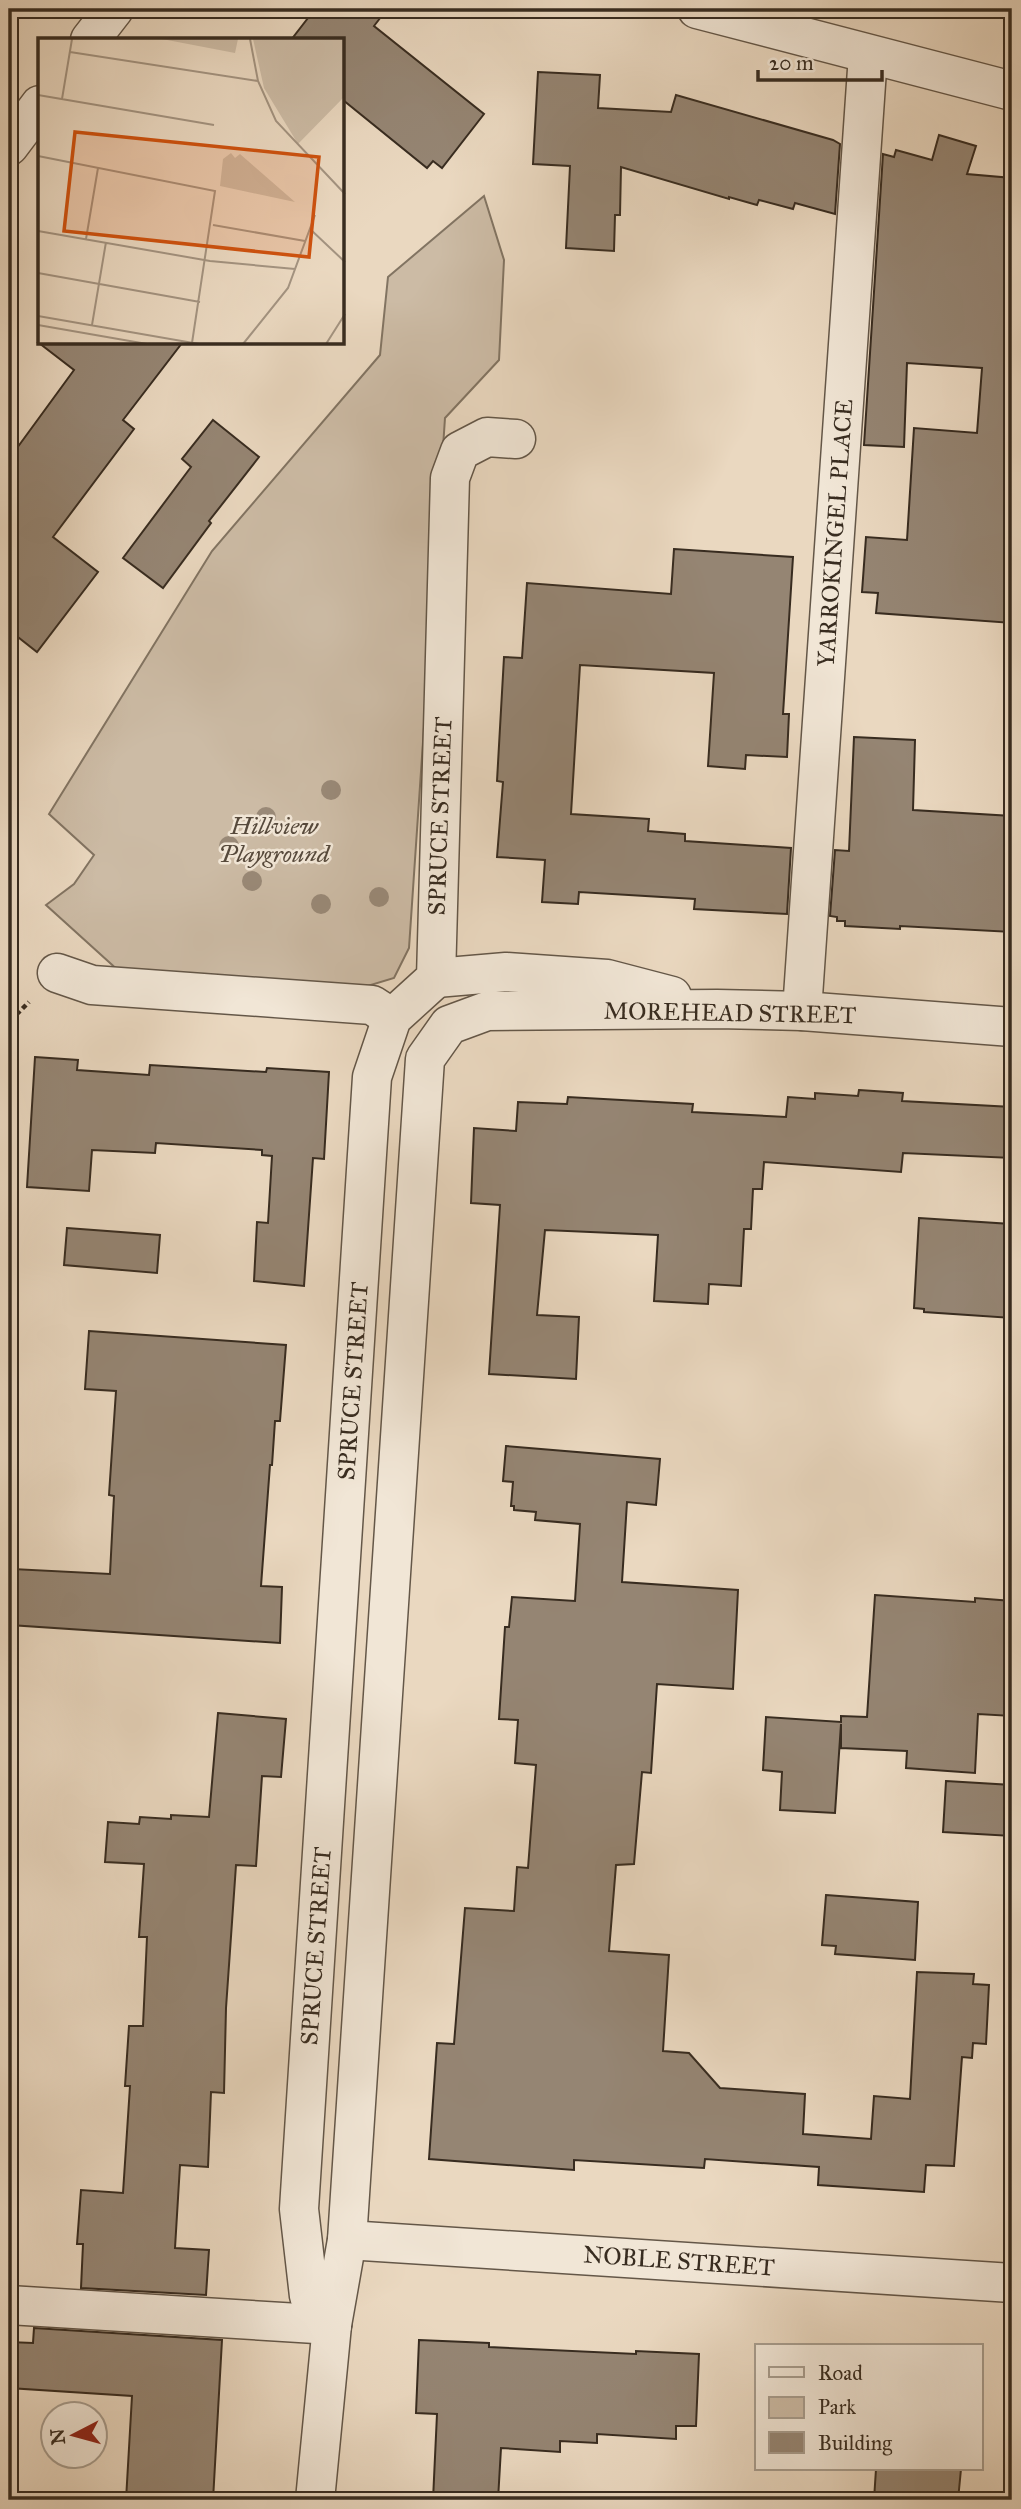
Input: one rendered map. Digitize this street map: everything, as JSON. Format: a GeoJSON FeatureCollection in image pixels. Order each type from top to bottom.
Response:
{"type":"FeatureCollection","features":[{"type":"Feature","properties":{"kind":"street"},"geometry":{"type":"LineString","coordinates":[[92,38],[114,9]]}},
{"type":"Feature","properties":{"kind":"street"},"geometry":{"type":"LineString","coordinates":[[697,9],[740,14],[868,55],[1012,91]]}},
{"type":"Feature","properties":{"kind":"street","name":"YARROKINGEL PLACE"},"geometry":{"type":"LineString","coordinates":[[802,1011],[868,55]]}},
{"type":"Feature","properties":{"kind":"street"},"geometry":{"type":"LineString","coordinates":[[9,146],[38,108]]}},
{"type":"Feature","properties":{"kind":"street","name":"SPRUCE STREET"},"geometry":{"type":"LineString","coordinates":[[332,2325],[309,2296],[299,2209],[372,1077],[392,1018],[436,978],[450,478],[460,452],[487,437],[516,439]]}},
{"type":"Feature","properties":{"kind":"street"},"geometry":{"type":"LineString","coordinates":[[436,978],[506,972],[607,979],[717,1009]]}},
{"type":"Feature","properties":{"kind":"street"},"geometry":{"type":"LineString","coordinates":[[57,973],[92,985],[372,1005],[392,1018]]}},
{"type":"Feature","properties":{"kind":"street","name":"MOREHEAD STREET"},"geometry":{"type":"LineString","coordinates":[[449,1025],[486,1011],[717,1009],[802,1011],[1012,1027]]}},
{"type":"Feature","properties":{"kind":"street","name":"SPRUCE STREET"},"geometry":{"type":"LineString","coordinates":[[315,2500],[332,2325],[346,2240],[425,1059],[449,1025]]}},
{"type":"Feature","properties":{"kind":"street","name":"NOBLE STREET"},"geometry":{"type":"LineString","coordinates":[[346,2240],[1012,2283]]}},
{"type":"Feature","properties":{"kind":"street"},"geometry":{"type":"LineString","coordinates":[[9,2305],[332,2325]]}},
{"type":"Feature","properties":{"kind":"green space","name":"Hillview Playground"},"geometry":{"type":"Polygon","coordinates":[[[484,196],[504,260],[499,360],[445,418],[409,948],[394,978],[351,991],[120,972],[46,905],[74,884],[94,855],[49,814],[212,551],[380,355],[388,277],[484,196]]]}},
{"type":"Feature","properties":{"kind":"building"},"geometry":{"type":"Polygon","coordinates":[[[315,9],[387,9],[374,26],[484,114],[442,168],[433,161],[427,168],[345,102],[345,38],[293,38],[315,9]]]}},
{"type":"Feature","properties":{"kind":"building"},"geometry":{"type":"Polygon","coordinates":[[[538,72],[600,75],[598,108],[671,112],[676,95],[833,140],[840,144],[835,214],[795,203],[793,209],[759,200],[757,205],[729,199],[621,167],[620,215],[615,215],[614,251],[566,248],[570,166],[533,164],[538,72]]]}},
{"type":"Feature","properties":{"kind":"building"},"geometry":{"type":"Polygon","coordinates":[[[939,135],[976,146],[967,174],[1012,178],[1012,623],[876,613],[878,593],[862,592],[866,537],[907,540],[914,428],[977,433],[982,368],[907,363],[904,447],[864,445],[883,154],[894,157],[896,150],[932,160],[939,135]]]}},
{"type":"Feature","properties":{"kind":"building"},"geometry":{"type":"Polygon","coordinates":[[[42,345],[180,345],[123,420],[134,429],[53,537],[98,572],[37,652],[9,630],[9,459],[74,370],[42,345]]]}},
{"type":"Feature","properties":{"kind":"building"},"geometry":{"type":"Polygon","coordinates":[[[213,420],[259,457],[209,521],[211,523],[163,588],[123,558],[191,467],[182,459],[213,420]]]}},
{"type":"Feature","properties":{"kind":"building"},"geometry":{"type":"Polygon","coordinates":[[[674,549],[793,557],[783,714],[789,714],[787,757],[746,755],[745,769],[708,766],[714,673],[580,665],[571,814],[649,819],[648,831],[685,834],[685,841],[791,848],[787,914],[694,909],[695,899],[579,892],[578,904],[542,902],[545,860],[497,857],[503,782],[497,781],[504,657],[522,658],[527,583],[671,594],[674,549]]]}},
{"type":"Feature","properties":{"kind":"building"},"geometry":{"type":"Polygon","coordinates":[[[854,737],[915,740],[913,810],[1012,816],[1012,932],[845,926],[845,921],[837,921],[837,917],[830,916],[835,850],[849,851],[854,737]]]}},
{"type":"Feature","properties":{"kind":"building"},"geometry":{"type":"Polygon","coordinates":[[[35,1057],[78,1060],[77,1070],[149,1075],[150,1065],[266,1072],[267,1068],[329,1072],[324,1159],[313,1158],[304,1286],[254,1281],[257,1222],[268,1223],[272,1156],[262,1155],[262,1150],[156,1143],[155,1153],[92,1150],[89,1191],[27,1187],[35,1057]]]}},
{"type":"Feature","properties":{"kind":"building"},"geometry":{"type":"Polygon","coordinates":[[[859,1090],[903,1093],[902,1101],[1012,1107],[1012,1158],[903,1153],[901,1172],[764,1162],[762,1189],[753,1189],[751,1229],[744,1229],[741,1286],[709,1284],[708,1304],[654,1301],[658,1235],[545,1230],[537,1315],[579,1317],[576,1379],[489,1374],[500,1205],[471,1203],[474,1128],[516,1131],[518,1102],[567,1104],[568,1097],[693,1104],[692,1112],[786,1117],[788,1097],[815,1099],[815,1093],[858,1096],[859,1090]]]}},
{"type":"Feature","properties":{"kind":"building"},"geometry":{"type":"Polygon","coordinates":[[[919,1218],[1011,1224],[1008,1265],[1012,1265],[1012,1318],[924,1312],[924,1309],[914,1308],[919,1218]]]}},
{"type":"Feature","properties":{"kind":"building"},"geometry":{"type":"Polygon","coordinates":[[[67,1228],[160,1235],[157,1273],[64,1265],[67,1228]]]}},
{"type":"Feature","properties":{"kind":"building"},"geometry":{"type":"Polygon","coordinates":[[[89,1331],[286,1345],[280,1421],[275,1421],[270,1465],[261,1586],[282,1587],[280,1643],[10,1625],[13,1569],[110,1574],[114,1496],[109,1495],[116,1391],[85,1389],[89,1331]]]}},
{"type":"Feature","properties":{"kind":"building"},"geometry":{"type":"Polygon","coordinates":[[[506,1446],[660,1459],[656,1505],[627,1502],[622,1582],[738,1590],[733,1689],[657,1684],[651,1773],[642,1772],[634,1864],[616,1865],[609,1951],[669,1955],[663,2051],[689,2053],[720,2088],[805,2094],[803,2134],[871,2139],[874,2096],[910,2099],[917,1972],[974,1974],[973,1984],[989,1985],[986,2044],[973,2043],[972,2058],[962,2057],[954,2166],[926,2165],[924,2192],[818,2185],[819,2167],[705,2159],[704,2168],[574,2160],[574,2170],[429,2159],[437,2043],[454,2044],[465,1908],[514,1911],[517,1867],[528,1868],[536,1765],[515,1763],[518,1720],[499,1719],[505,1627],[509,1627],[512,1597],[575,1601],[580,1524],[535,1520],[536,1512],[514,1510],[514,1506],[511,1506],[513,1482],[503,1481],[506,1446]]]}},
{"type":"Feature","properties":{"kind":"building"},"geometry":{"type":"Polygon","coordinates":[[[875,1595],[975,1602],[975,1598],[1012,1601],[1012,1716],[978,1714],[975,1773],[906,1768],[907,1751],[841,1748],[841,1724],[835,1813],[780,1810],[782,1772],[763,1770],[766,1717],[841,1722],[841,1716],[867,1717],[875,1595]]]}},
{"type":"Feature","properties":{"kind":"building"},"geometry":{"type":"Polygon","coordinates":[[[218,1713],[286,1719],[281,1777],[262,1776],[256,1866],[236,1865],[226,2008],[224,2093],[211,2092],[208,2167],[180,2165],[175,2248],[209,2250],[206,2295],[81,2288],[83,2244],[77,2244],[81,2190],[123,2193],[130,2086],[125,2086],[129,2026],[143,2026],[147,1937],[139,1937],[144,1864],[105,1862],[108,1822],[139,1824],[140,1817],[171,1819],[171,1815],[209,1817],[218,1713]]]}},
{"type":"Feature","properties":{"kind":"building"},"geometry":{"type":"Polygon","coordinates":[[[946,1781],[1012,1785],[1012,1836],[943,1832],[946,1781]]]}},
{"type":"Feature","properties":{"kind":"building"},"geometry":{"type":"Polygon","coordinates":[[[826,1895],[918,1902],[915,1960],[835,1954],[836,1946],[822,1945],[826,1895]]]}},
{"type":"Feature","properties":{"kind":"building"},"geometry":{"type":"Polygon","coordinates":[[[34,2328],[222,2340],[213,2500],[126,2500],[132,2396],[9,2388],[9,2342],[33,2343],[34,2328]]]}},
{"type":"Feature","properties":{"kind":"building"},"geometry":{"type":"Polygon","coordinates":[[[419,2340],[489,2343],[489,2347],[699,2354],[696,2426],[676,2426],[676,2439],[597,2434],[597,2443],[560,2441],[560,2452],[501,2448],[498,2500],[433,2500],[437,2414],[416,2413],[419,2340]]]}},
{"type":"Feature","properties":{"kind":"building"},"geometry":{"type":"Polygon","coordinates":[[[876,2470],[961,2470],[958,2500],[874,2500],[876,2470]]]}}]}
